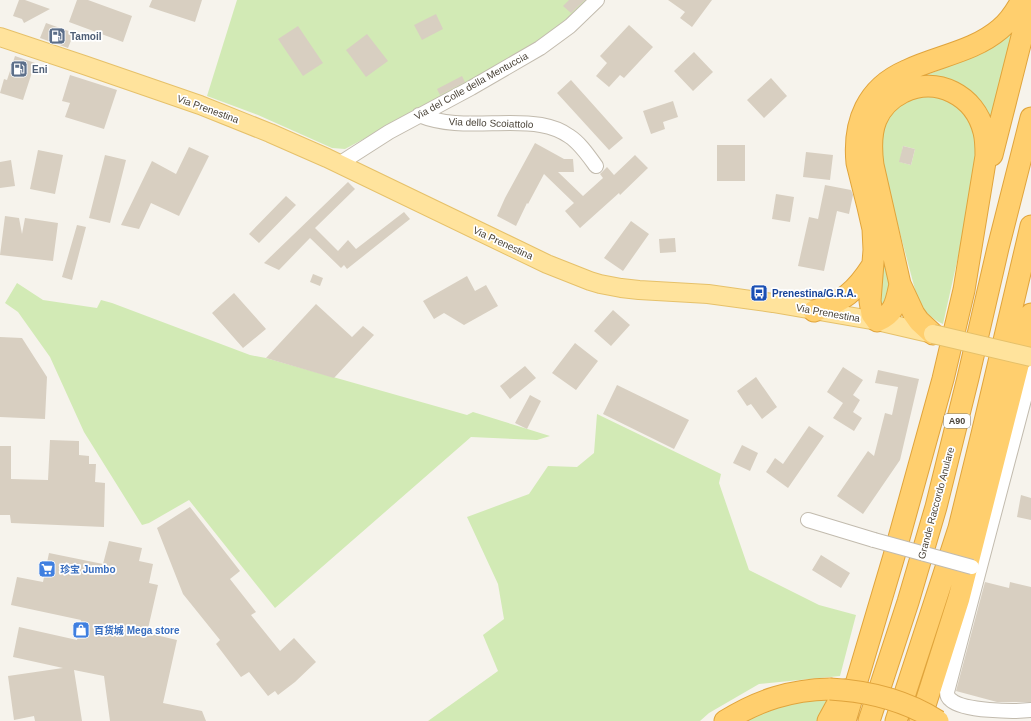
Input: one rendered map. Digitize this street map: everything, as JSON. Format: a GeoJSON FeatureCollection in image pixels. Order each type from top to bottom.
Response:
{"type":"FeatureCollection","features":[{"type":"Feature","properties":{"kind":"highway"},"geometry":{"type":"LineString","coordinates":[[900,284],[892,311],[884,318],[877,321],[872,314],[870,294],[874,250],[873,229],[857,163],[856,148],[858,126],[866,105],[879,88],[897,75],[914,67],[962,51],[991,36],[1007,23],[1022,0]]}},
{"type":"Feature","properties":{"kind":"highway"},"geometry":{"type":"LineString","coordinates":[[978,208],[1031,1]]}},
{"type":"Feature","properties":{"kind":"highway"},"geometry":{"type":"LineString","coordinates":[[845,721],[894,556],[943,379],[964,290],[986,156],[984,131],[982,125],[966,101],[956,93],[947,89],[937,86],[921,86],[910,89],[892,99],[885,106],[876,120],[871,151],[900,284],[914,314],[933,334]]}},
{"type":"Feature","properties":{"kind":"highway","name":"Grande Raccordo Anulare"},"geometry":{"type":"LineString","coordinates":[[869,721],[908,602],[936,507],[998,248],[1031,118]]}},
{"type":"Feature","properties":{"kind":"highway","name":"A90"},"geometry":{"type":"LineString","coordinates":[[896,721],[959,528],[1031,226]]}},
{"type":"Feature","properties":{"kind":"highway"},"geometry":{"type":"LineString","coordinates":[[814,310],[838,301],[850,293],[864,278],[872,266]]}},
{"type":"Feature","properties":{"kind":"highway"},"geometry":{"type":"LineString","coordinates":[[920,721],[959,598],[1031,314]]}},
{"type":"Feature","properties":{"kind":"highway"},"geometry":{"type":"LineString","coordinates":[[828,721],[864,656]]}},
{"type":"Feature","properties":{"kind":"highway"},"geometry":{"type":"LineString","coordinates":[[725,721],[742,711],[782,695],[803,690],[830,689],[860,692],[896,700],[919,710],[938,721]]}},
{"type":"Feature","properties":{"kind":"main road","name":"Via Prenestina"},"geometry":{"type":"LineString","coordinates":[[0,37],[237,119],[339,164],[548,264],[595,282],[621,288],[708,294],[814,310],[877,321],[1031,357]]}},
{"type":"Feature","properties":{"kind":"street","name":"Via del Colle della Mentuccia"},"geometry":{"type":"LineString","coordinates":[[339,164],[383,135],[471,88],[548,43],[573,23],[597,0]]}},
{"type":"Feature","properties":{"kind":"street","name":"Via dello Scoiattolo"},"geometry":{"type":"LineString","coordinates":[[419,115],[454,123],[520,123],[547,126],[564,133],[575,140],[596,166]]}},
{"type":"Feature","properties":{"kind":"street"},"geometry":{"type":"LineString","coordinates":[[1025,711],[964,706],[953,702],[947,695],[976,568],[1031,373]]}},
{"type":"Feature","properties":{"kind":"street"},"geometry":{"type":"LineString","coordinates":[[808,520],[976,568]]}},
{"type":"Feature","properties":{"kind":"green space"},"geometry":{"type":"Polygon","coordinates":[[[237,0],[590,0],[552,35],[345,149],[332,148],[258,115],[207,96],[237,0]]]}},
{"type":"Feature","properties":{"kind":"green space"},"geometry":{"type":"Polygon","coordinates":[[[1021,17],[993,132],[981,108],[907,83],[970,59],[992,48],[1007,37],[1021,17]]]}},
{"type":"Feature","properties":{"kind":"green space"},"geometry":{"type":"Polygon","coordinates":[[[922,95],[951,100],[976,125],[978,168],[943,324],[927,313],[917,297],[879,154],[879,142],[886,120],[902,102],[922,95]],[[903,146],[900,162],[911,165],[915,149],[903,146]]]}},
{"type":"Feature","properties":{"kind":"green space"},"geometry":{"type":"Polygon","coordinates":[[[884,251],[894,285],[881,309],[879,288],[884,251]]]}},
{"type":"Feature","properties":{"kind":"green space"},"geometry":{"type":"Polygon","coordinates":[[[17,283],[43,300],[97,308],[101,300],[250,355],[266,358],[467,415],[473,412],[550,436],[537,440],[471,437],[275,608],[189,500],[149,523],[142,525],[84,432],[50,357],[18,312],[5,303],[17,283]]]}},
{"type":"Feature","properties":{"kind":"green space"},"geometry":{"type":"Polygon","coordinates":[[[597,414],[721,474],[719,483],[749,570],[819,605],[856,615],[840,676],[759,684],[709,713],[700,721],[428,721],[498,671],[483,635],[504,619],[498,584],[467,517],[529,494],[548,466],[577,467],[594,453],[597,414]]]}},
{"type":"Feature","properties":{"kind":"green space"},"geometry":{"type":"Polygon","coordinates":[[[835,697],[821,721],[738,721],[785,701],[835,697]]]}},
{"type":"Feature","properties":{"kind":"building"},"geometry":{"type":"Polygon","coordinates":[[[19,0],[25,0],[50,9],[24,23],[22,19],[13,16],[19,0]]]}},
{"type":"Feature","properties":{"kind":"building"},"geometry":{"type":"Polygon","coordinates":[[[77,0],[88,0],[132,16],[123,42],[69,22],[77,0]]]}},
{"type":"Feature","properties":{"kind":"building"},"geometry":{"type":"Polygon","coordinates":[[[152,0],[202,0],[195,22],[149,7],[152,0]]]}},
{"type":"Feature","properties":{"kind":"building"},"geometry":{"type":"Polygon","coordinates":[[[569,0],[585,0],[571,13],[563,6],[569,0]]]}},
{"type":"Feature","properties":{"kind":"building"},"geometry":{"type":"Polygon","coordinates":[[[668,0],[712,0],[692,27],[680,18],[685,12],[668,0]]]}},
{"type":"Feature","properties":{"kind":"building"},"geometry":{"type":"Polygon","coordinates":[[[436,14],[443,29],[422,40],[414,25],[436,14]]]}},
{"type":"Feature","properties":{"kind":"building","name":"Tamoil"},"geometry":{"type":"Polygon","coordinates":[[[46,23],[74,33],[68,48],[40,38],[46,23]]]}},
{"type":"Feature","properties":{"kind":"building"},"geometry":{"type":"Polygon","coordinates":[[[629,25],[653,47],[624,78],[620,75],[609,87],[596,76],[607,63],[600,56],[629,25]]]}},
{"type":"Feature","properties":{"kind":"building"},"geometry":{"type":"Polygon","coordinates":[[[298,26],[323,63],[303,76],[278,39],[298,26]]]}},
{"type":"Feature","properties":{"kind":"building"},"geometry":{"type":"Polygon","coordinates":[[[367,34],[388,61],[366,77],[346,50],[367,34]]]}},
{"type":"Feature","properties":{"kind":"building"},"geometry":{"type":"Polygon","coordinates":[[[694,52],[713,72],[693,91],[674,71],[694,52]]]}},
{"type":"Feature","properties":{"kind":"building"},"geometry":{"type":"Polygon","coordinates":[[[15,56],[35,63],[23,100],[0,93],[4,79],[7,80],[15,56]]]}},
{"type":"Feature","properties":{"kind":"building"},"geometry":{"type":"Polygon","coordinates":[[[70,75],[117,90],[104,129],[65,117],[70,103],[62,101],[70,75]]]}},
{"type":"Feature","properties":{"kind":"building"},"geometry":{"type":"Polygon","coordinates":[[[462,76],[465,82],[440,95],[437,89],[462,76]]]}},
{"type":"Feature","properties":{"kind":"building"},"geometry":{"type":"Polygon","coordinates":[[[771,78],[787,96],[764,118],[747,100],[771,78]]]}},
{"type":"Feature","properties":{"kind":"building"},"geometry":{"type":"Polygon","coordinates":[[[571,80],[623,138],[609,150],[557,93],[571,80]]]}},
{"type":"Feature","properties":{"kind":"building"},"geometry":{"type":"Polygon","coordinates":[[[673,101],[678,117],[663,122],[665,129],[651,134],[643,111],[673,101]]]}},
{"type":"Feature","properties":{"kind":"building"},"geometry":{"type":"Polygon","coordinates":[[[535,143],[564,159],[573,159],[574,172],[558,172],[583,196],[603,178],[600,174],[607,167],[614,175],[635,155],[648,168],[620,195],[619,193],[580,228],[565,211],[574,203],[544,174],[528,204],[527,203],[516,226],[497,216],[505,198],[535,143]]]}},
{"type":"Feature","properties":{"kind":"building"},"geometry":{"type":"Polygon","coordinates":[[[717,145],[745,145],[745,181],[717,181],[717,145]]]}},
{"type":"Feature","properties":{"kind":"building"},"geometry":{"type":"Polygon","coordinates":[[[903,146],[915,149],[911,165],[899,162],[903,146]]]}},
{"type":"Feature","properties":{"kind":"building"},"geometry":{"type":"Polygon","coordinates":[[[189,147],[209,156],[179,216],[151,203],[139,229],[121,225],[152,161],[176,174],[189,147]]]}},
{"type":"Feature","properties":{"kind":"building"},"geometry":{"type":"Polygon","coordinates":[[[38,150],[63,155],[55,194],[30,189],[38,150]]]}},
{"type":"Feature","properties":{"kind":"building"},"geometry":{"type":"Polygon","coordinates":[[[806,152],[833,155],[830,180],[803,177],[806,152]]]}},
{"type":"Feature","properties":{"kind":"building"},"geometry":{"type":"Polygon","coordinates":[[[105,155],[126,160],[110,223],[89,218],[105,155]]]}},
{"type":"Feature","properties":{"kind":"building"},"geometry":{"type":"Polygon","coordinates":[[[11,160],[15,186],[0,188],[0,162],[11,160]]]}},
{"type":"Feature","properties":{"kind":"building"},"geometry":{"type":"Polygon","coordinates":[[[348,182],[355,189],[315,228],[338,251],[348,240],[356,249],[404,212],[410,219],[347,269],[344,265],[341,268],[310,238],[279,270],[264,263],[348,182]]]}},
{"type":"Feature","properties":{"kind":"building"},"geometry":{"type":"Polygon","coordinates":[[[825,185],[851,190],[853,195],[849,214],[837,211],[824,271],[798,266],[809,217],[818,219],[825,185]]]}},
{"type":"Feature","properties":{"kind":"building"},"geometry":{"type":"Polygon","coordinates":[[[776,194],[794,197],[790,222],[772,219],[776,194]]]}},
{"type":"Feature","properties":{"kind":"building"},"geometry":{"type":"Polygon","coordinates":[[[286,196],[296,205],[259,243],[249,234],[286,196]]]}},
{"type":"Feature","properties":{"kind":"building"},"geometry":{"type":"Polygon","coordinates":[[[5,216],[19,218],[22,234],[25,218],[58,223],[53,261],[0,255],[5,216]]]}},
{"type":"Feature","properties":{"kind":"building"},"geometry":{"type":"Polygon","coordinates":[[[631,221],[649,234],[623,271],[604,258],[631,221]]]}},
{"type":"Feature","properties":{"kind":"building"},"geometry":{"type":"Polygon","coordinates":[[[77,225],[86,227],[72,280],[62,277],[77,225]]]}},
{"type":"Feature","properties":{"kind":"building"},"geometry":{"type":"Polygon","coordinates":[[[675,238],[676,252],[660,253],[659,239],[675,238]]]}},
{"type":"Feature","properties":{"kind":"building"},"geometry":{"type":"Polygon","coordinates":[[[313,274],[323,278],[320,286],[310,282],[313,274]]]}},
{"type":"Feature","properties":{"kind":"building"},"geometry":{"type":"Polygon","coordinates":[[[467,276],[475,291],[486,285],[498,306],[464,325],[444,313],[434,319],[423,301],[467,276]]]}},
{"type":"Feature","properties":{"kind":"building"},"geometry":{"type":"Polygon","coordinates":[[[234,293],[266,329],[243,348],[212,313],[234,293]]]}},
{"type":"Feature","properties":{"kind":"building"},"geometry":{"type":"Polygon","coordinates":[[[316,304],[352,337],[363,326],[374,335],[334,378],[266,358],[316,304]]]}},
{"type":"Feature","properties":{"kind":"building"},"geometry":{"type":"Polygon","coordinates":[[[613,310],[630,325],[611,346],[594,331],[613,310]]]}},
{"type":"Feature","properties":{"kind":"building"},"geometry":{"type":"Polygon","coordinates":[[[0,337],[22,338],[47,377],[45,419],[0,417],[0,337]]]}},
{"type":"Feature","properties":{"kind":"building"},"geometry":{"type":"Polygon","coordinates":[[[575,343],[598,361],[576,390],[552,373],[575,343]]]}},
{"type":"Feature","properties":{"kind":"building"},"geometry":{"type":"Polygon","coordinates":[[[525,366],[536,378],[510,399],[500,386],[525,366]]]}},
{"type":"Feature","properties":{"kind":"building"},"geometry":{"type":"Polygon","coordinates":[[[843,367],[863,380],[853,395],[860,400],[853,412],[862,418],[854,431],[833,418],[843,403],[827,392],[843,367]]]}},
{"type":"Feature","properties":{"kind":"building"},"geometry":{"type":"Polygon","coordinates":[[[878,370],[919,379],[900,460],[863,514],[837,496],[868,451],[874,456],[885,413],[892,415],[898,387],[875,383],[878,370]]]}},
{"type":"Feature","properties":{"kind":"building"},"geometry":{"type":"Polygon","coordinates":[[[756,377],[777,407],[762,419],[751,404],[747,406],[737,391],[756,377]]]}},
{"type":"Feature","properties":{"kind":"building"},"geometry":{"type":"Polygon","coordinates":[[[617,385],[689,420],[674,449],[603,414],[617,385]]]}},
{"type":"Feature","properties":{"kind":"building"},"geometry":{"type":"Polygon","coordinates":[[[530,395],[541,401],[527,429],[515,423],[530,395]]]}},
{"type":"Feature","properties":{"kind":"building"},"geometry":{"type":"Polygon","coordinates":[[[809,426],[824,436],[788,488],[766,472],[775,458],[783,464],[809,426]]]}},
{"type":"Feature","properties":{"kind":"building"},"geometry":{"type":"Polygon","coordinates":[[[50,440],[79,441],[79,455],[89,456],[89,464],[96,464],[95,482],[105,483],[104,527],[11,523],[10,515],[0,515],[0,446],[11,446],[11,479],[48,480],[50,440]]]}},
{"type":"Feature","properties":{"kind":"building"},"geometry":{"type":"Polygon","coordinates":[[[742,445],[758,453],[750,471],[733,463],[742,445]]]}},
{"type":"Feature","properties":{"kind":"building"},"geometry":{"type":"Polygon","coordinates":[[[1021,495],[1031,498],[1031,520],[1017,517],[1021,495]]]}},
{"type":"Feature","properties":{"kind":"building"},"geometry":{"type":"Polygon","coordinates":[[[190,507],[240,571],[230,579],[256,612],[251,615],[280,651],[294,638],[316,662],[295,682],[278,695],[275,691],[268,696],[249,672],[241,677],[216,644],[220,640],[183,594],[157,528],[190,507]]]}},
{"type":"Feature","properties":{"kind":"building"},"geometry":{"type":"Polygon","coordinates":[[[109,541],[142,548],[139,561],[153,564],[149,583],[158,585],[147,633],[177,640],[163,703],[202,711],[206,721],[110,721],[104,676],[74,670],[82,721],[35,721],[34,716],[14,720],[8,676],[63,668],[13,657],[19,627],[77,640],[81,620],[11,605],[17,577],[43,582],[49,553],[103,564],[109,541]]]}},
{"type":"Feature","properties":{"kind":"building"},"geometry":{"type":"Polygon","coordinates":[[[821,555],[850,573],[841,588],[812,570],[821,555]]]}},
{"type":"Feature","properties":{"kind":"building"},"geometry":{"type":"Polygon","coordinates":[[[985,582],[1009,588],[1010,582],[1031,587],[1031,702],[997,702],[956,691],[985,582]]]}},
{"type":"Feature","properties":{"kind":"place","name":"Tamoil"},"geometry":{"type":"Point","coordinates":[57,36]}},
{"type":"Feature","properties":{"kind":"place","name":"Eni"},"geometry":{"type":"Point","coordinates":[19,69]}},
{"type":"Feature","properties":{"kind":"place","name":"Prenestina/G.R.A."},"geometry":{"type":"Point","coordinates":[759,293]}},
{"type":"Feature","properties":{"kind":"place","name":"珍宝 Jumbo"},"geometry":{"type":"Point","coordinates":[47,569]}},
{"type":"Feature","properties":{"kind":"place","name":"百货城 Mega store"},"geometry":{"type":"Point","coordinates":[81,630]}}]}
